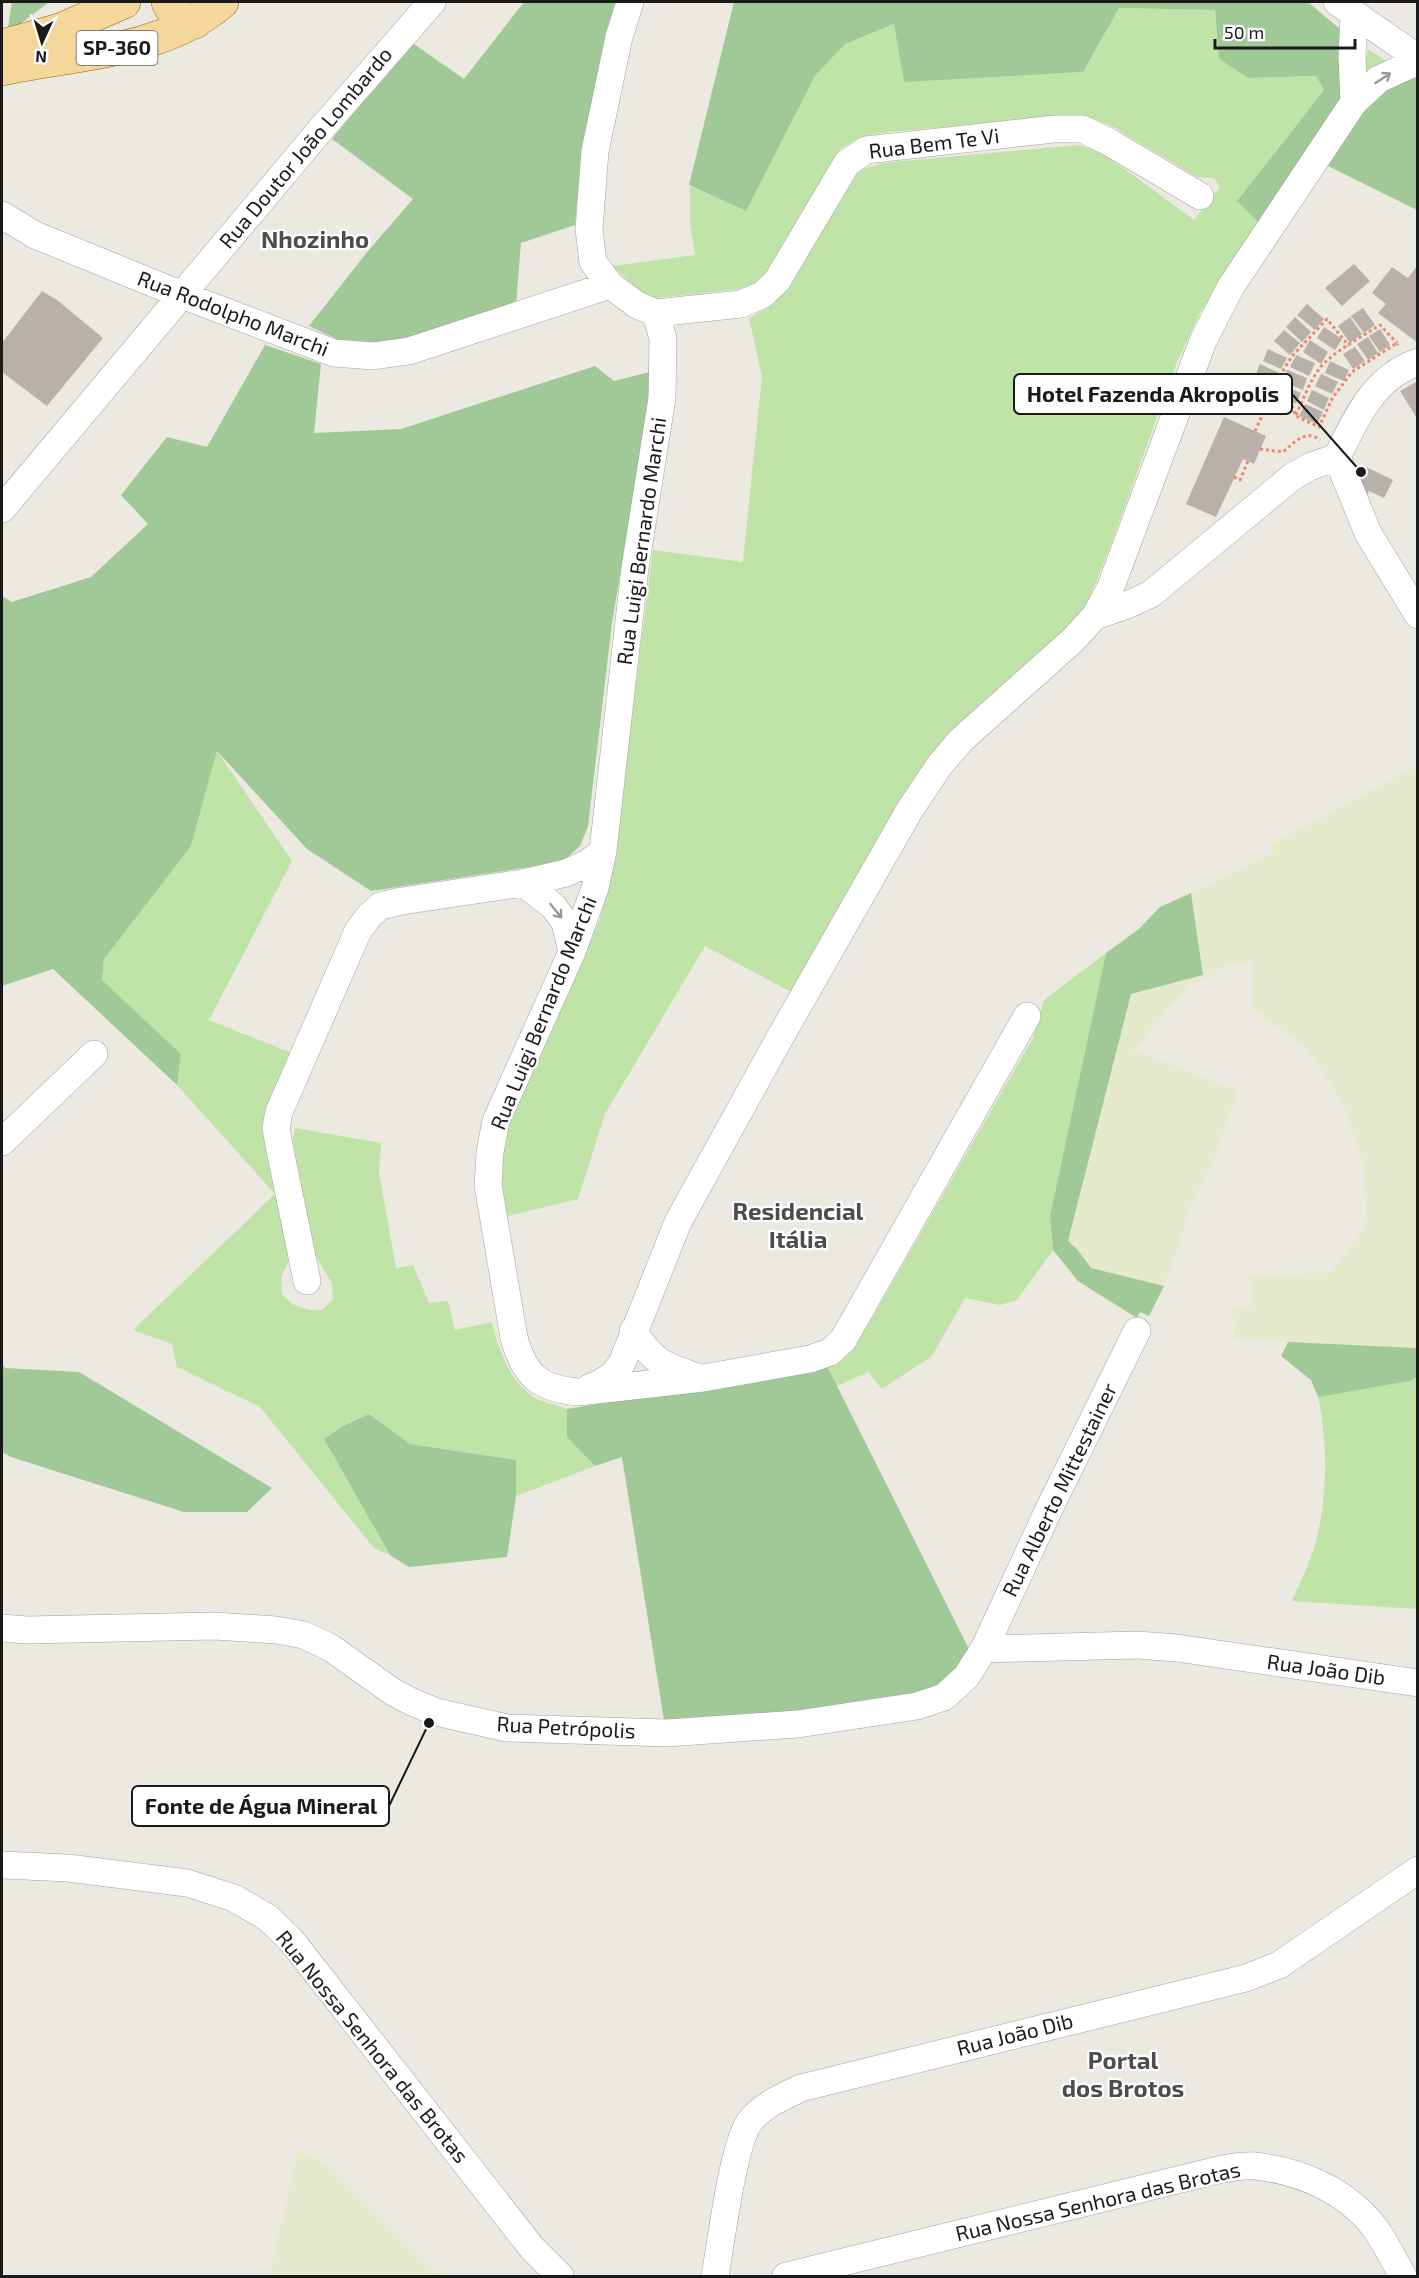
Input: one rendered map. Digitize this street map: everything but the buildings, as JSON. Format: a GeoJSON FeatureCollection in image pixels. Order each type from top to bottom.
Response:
{"type":"FeatureCollection","features":[{"type":"Feature","properties":{"kind":"main road","name":"SP-360"},"geometry":{"type":"LineString","coordinates":[[2,46],[60,30],[124,2]]}},
{"type":"Feature","properties":{"kind":"main road","name":"SP-360"},"geometry":{"type":"LineString","coordinates":[[168,2],[172,12],[182,18],[195,21]]}},
{"type":"Feature","properties":{"kind":"main road","name":"SP-360"},"geometry":{"type":"LineString","coordinates":[[2,69],[124,47],[158,38],[205,16],[222,2]]}},
{"type":"Feature","properties":{"kind":"street","name":"Rua Doutor João Lombardo"},"geometry":{"type":"LineString","coordinates":[[2,509],[322,128],[432,2]]}},
{"type":"Feature","properties":{"kind":"street"},"geometry":{"type":"LineString","coordinates":[[630,2],[619,37],[595,150],[589,229],[593,262],[610,285],[637,305],[656,313]]}},
{"type":"Feature","properties":{"kind":"street"},"geometry":{"type":"LineString","coordinates":[[579,1392],[606,1381],[615,1374],[622,1363],[678,1222],[909,811],[939,766],[961,740],[1073,640],[1095,616],[1110,589],[1207,332],[1230,288],[1354,102],[1379,79],[1418,60],[1345,8]]}},
{"type":"Feature","properties":{"kind":"street"},"geometry":{"type":"LineString","coordinates":[[1345,8],[1352,56],[1354,102]]}},
{"type":"Feature","properties":{"kind":"street","name":"Rua Bem Te Vi"},"geometry":{"type":"LineString","coordinates":[[656,313],[741,304],[762,295],[777,281],[847,164],[856,155],[867,150],[1054,129],[1082,129],[1109,142],[1200,196]]}},
{"type":"Feature","properties":{"kind":"street","name":"Rua Rodolpho Marchi"},"geometry":{"type":"LineString","coordinates":[[2,215],[34,236],[334,353],[373,356],[410,351],[610,285]]}},
{"type":"Feature","properties":{"kind":"street","name":"Rua Luigi Bernardo Marchi"},"geometry":{"type":"LineString","coordinates":[[656,313],[663,339],[662,398],[635,568],[603,851],[595,888],[572,952],[496,1121],[490,1152],[488,1185],[514,1338],[521,1360],[531,1375],[559,1391],[579,1392],[703,1378],[810,1359],[830,1352],[843,1340],[1027,1016]]}},
{"type":"Feature","properties":{"kind":"street"},"geometry":{"type":"LineString","coordinates":[[1095,616],[1151,594],[1292,477],[1331,450],[1380,385],[1406,366],[1418,362]]}},
{"type":"Feature","properties":{"kind":"street"},"geometry":{"type":"LineString","coordinates":[[1331,450],[1368,533],[1418,615]]}},
{"type":"Feature","properties":{"kind":"street"},"geometry":{"type":"LineString","coordinates":[[307,1281],[276,1128],[279,1112],[358,931],[380,906],[566,873],[588,863],[603,851]]}},
{"type":"Feature","properties":{"kind":"street"},"geometry":{"type":"LineString","coordinates":[[523,882],[553,906],[565,922],[572,952]]}},
{"type":"Feature","properties":{"kind":"street"},"geometry":{"type":"LineString","coordinates":[[2,1142],[94,1054]]}},
{"type":"Feature","properties":{"kind":"street"},"geometry":{"type":"LineString","coordinates":[[633,1331],[648,1353],[661,1363],[703,1378]]}},
{"type":"Feature","properties":{"kind":"street","name":"Rua Alberto Mittestainer"},"geometry":{"type":"LineString","coordinates":[[984,1649],[1049,1509],[1137,1331]]}},
{"type":"Feature","properties":{"kind":"street","name":"Rua Petrópolis"},"geometry":{"type":"LineString","coordinates":[[2,1628],[27,1630],[215,1626],[276,1630],[304,1635],[331,1648],[393,1692],[436,1712],[507,1728],[667,1733],[798,1724],[917,1706],[944,1696],[966,1677],[984,1649]]}},
{"type":"Feature","properties":{"kind":"street","name":"Rua João Dib"},"geometry":{"type":"LineString","coordinates":[[984,1649],[1147,1645],[1418,1683]]}},
{"type":"Feature","properties":{"kind":"street","name":"Rua Nossa Senhora das Brotas"},"geometry":{"type":"LineString","coordinates":[[2,1865],[68,1868],[187,1883],[234,1898],[268,1918],[291,1940],[532,2248],[560,2277]]}},
{"type":"Feature","properties":{"kind":"street","name":"Rua João Dib"},"geometry":{"type":"LineString","coordinates":[[715,2277],[739,2144],[750,2121],[770,2102],[801,2088],[1246,1978],[1279,1965],[1418,1870]]}},
{"type":"Feature","properties":{"kind":"street","name":"Rua Nossa Senhora das Brotas"},"geometry":{"type":"LineString","coordinates":[[786,2277],[1222,2169],[1253,2166],[1313,2180],[1343,2197],[1359,2210],[1376,2229],[1403,2277]]}},
{"type":"Feature","properties":{"kind":"path"},"geometry":{"type":"LineString","coordinates":[[1255,431],[1293,355],[1327,319],[1349,346]]}},
{"type":"Feature","properties":{"kind":"path"},"geometry":{"type":"LineString","coordinates":[[1296,416],[1309,386],[1329,360],[1380,325],[1396,343]]}},
{"type":"Feature","properties":{"kind":"path"},"geometry":{"type":"LineString","coordinates":[[1269,401],[1276,399],[1292,406],[1296,416],[1319,426]]}},
{"type":"Feature","properties":{"kind":"path"},"geometry":{"type":"LineString","coordinates":[[1260,449],[1283,452],[1305,435],[1312,435],[1331,450]]}},
{"type":"Feature","properties":{"kind":"path"},"geometry":{"type":"LineString","coordinates":[[1234,477],[1240,480],[1248,461]]}},
{"type":"Feature","properties":{"kind":"green space"},"geometry":{"type":"Polygon","coordinates":[[[12,2],[49,2],[7,34],[12,2]]]}},
{"type":"Feature","properties":{"kind":"green space"},"geometry":{"type":"Polygon","coordinates":[[[524,2],[620,2],[603,57],[582,145],[575,225],[521,243],[516,305],[391,342],[363,344],[337,339],[309,326],[368,251],[413,199],[332,139],[411,42],[464,79],[524,2]]]}},
{"type":"Feature","properties":{"kind":"green space"},"geometry":{"type":"Polygon","coordinates":[[[734,2],[1308,2],[1341,30],[1345,101],[1261,225],[1237,201],[1324,90],[1316,76],[1248,78],[1219,59],[1215,10],[1119,8],[1083,72],[904,82],[894,24],[845,44],[815,76],[746,211],[689,185],[734,2]]]}},
{"type":"Feature","properties":{"kind":"green space"},"geometry":{"type":"Polygon","coordinates":[[[1119,8],[1215,10],[1219,59],[1247,78],[1316,76],[1324,90],[1237,201],[1261,225],[1200,313],[1177,362],[1086,607],[1064,636],[949,734],[791,992],[705,946],[605,1114],[578,1199],[504,1217],[497,1183],[501,1142],[600,919],[612,872],[653,550],[743,562],[762,376],[749,318],[773,305],[860,170],[883,163],[1077,145],[1100,151],[1194,220],[1220,187],[1214,178],[1197,177],[1115,128],[1092,118],[1069,116],[889,132],[861,137],[840,149],[761,282],[750,288],[656,298],[646,296],[612,266],[695,255],[690,223],[690,186],[746,211],[815,76],[845,44],[895,24],[904,82],[1083,72],[1119,8]]]}},
{"type":"Feature","properties":{"kind":"green space"},"geometry":{"type":"Polygon","coordinates":[[[1368,49],[1386,61],[1360,86],[1368,49]]]}},
{"type":"Feature","properties":{"kind":"green space"},"geometry":{"type":"Polygon","coordinates":[[[1413,76],[1417,80],[1417,210],[1324,164],[1363,106],[1386,84],[1413,76]]]}},
{"type":"Feature","properties":{"kind":"green space"},"geometry":{"type":"Polygon","coordinates":[[[265,345],[321,364],[314,433],[401,429],[595,366],[614,381],[654,371],[612,623],[588,826],[580,846],[562,862],[371,891],[307,849],[217,751],[191,846],[104,959],[102,980],[181,1054],[177,1085],[53,969],[2,986],[2,596],[12,602],[91,577],[148,524],[121,495],[167,437],[207,447],[265,345]]]}},
{"type":"Feature","properties":{"kind":"green space"},"geometry":{"type":"Polygon","coordinates":[[[217,751],[292,861],[209,1020],[292,1053],[265,1134],[275,1194],[177,1085],[181,1054],[102,980],[104,958],[191,846],[217,751]]]}},
{"type":"Feature","properties":{"kind":"green space"},"geometry":{"type":"Polygon","coordinates":[[[1417,766],[1417,1348],[1234,1339],[1233,1309],[1252,1305],[1250,1276],[1331,1272],[1367,1224],[1364,1169],[1345,1107],[1306,1048],[1252,1008],[1253,961],[1219,968],[1209,977],[1192,981],[1134,1050],[1238,1091],[1214,1159],[1190,1208],[1164,1286],[1090,1268],[1077,1249],[1068,1241],[1131,994],[1203,975],[1191,893],[1274,852],[1270,845],[1417,766]]]}},
{"type":"Feature","properties":{"kind":"green space"},"geometry":{"type":"Polygon","coordinates":[[[1191,893],[1203,975],[1131,994],[1068,1241],[1091,1268],[1164,1286],[1149,1316],[1140,1312],[1137,1318],[1078,1281],[1053,1250],[1050,1216],[1106,953],[1139,929],[1160,907],[1191,893]]]}},
{"type":"Feature","properties":{"kind":"green space"},"geometry":{"type":"Polygon","coordinates":[[[1106,953],[1050,1216],[1053,1250],[1017,1300],[1000,1305],[965,1298],[932,1356],[882,1389],[868,1372],[837,1386],[827,1366],[846,1355],[867,1327],[1033,1038],[1044,1000],[1106,953]]]}},
{"type":"Feature","properties":{"kind":"green space"},"geometry":{"type":"Polygon","coordinates":[[[295,1128],[381,1143],[379,1172],[396,1268],[413,1265],[429,1303],[448,1301],[455,1330],[492,1322],[506,1364],[518,1383],[535,1398],[567,1409],[567,1437],[595,1466],[516,1496],[516,1460],[410,1444],[369,1414],[343,1426],[324,1439],[390,1555],[374,1548],[260,1407],[177,1367],[172,1344],[133,1330],[275,1194],[289,1248],[288,1263],[281,1277],[282,1294],[292,1304],[309,1310],[322,1310],[333,1299],[332,1283],[312,1250],[291,1150],[295,1128]]]}},
{"type":"Feature","properties":{"kind":"green space"},"geometry":{"type":"Polygon","coordinates":[[[1288,1342],[1417,1348],[1417,1377],[1410,1381],[1318,1397],[1311,1380],[1281,1356],[1288,1342]]]}},
{"type":"Feature","properties":{"kind":"green space"},"geometry":{"type":"Polygon","coordinates":[[[2,1364],[5,1368],[79,1372],[272,1488],[247,1512],[184,1512],[11,1457],[2,1452],[2,1364]]]}},
{"type":"Feature","properties":{"kind":"green space"},"geometry":{"type":"Polygon","coordinates":[[[827,1366],[969,1649],[959,1669],[942,1686],[810,1714],[664,1720],[622,1457],[595,1466],[567,1437],[567,1409],[827,1366]]]}},
{"type":"Feature","properties":{"kind":"green space"},"geometry":{"type":"Polygon","coordinates":[[[1417,1377],[1417,1609],[1292,1601],[1315,1545],[1322,1509],[1325,1452],[1318,1397],[1410,1381],[1417,1377]]]}},
{"type":"Feature","properties":{"kind":"green space"},"geometry":{"type":"Polygon","coordinates":[[[369,1414],[410,1444],[516,1460],[516,1496],[507,1557],[409,1567],[390,1555],[324,1439],[343,1426],[369,1414]]]}},
{"type":"Feature","properties":{"kind":"green space"},"geometry":{"type":"Polygon","coordinates":[[[298,2150],[329,2165],[439,2276],[269,2276],[298,2150]]]}},
{"type":"Feature","properties":{"kind":"place","name":"Hotel Fazenda Akropolis"},"geometry":{"type":"Point","coordinates":[1361,472]}},
{"type":"Feature","properties":{"kind":"place","name":"Fonte de Água Mineral"},"geometry":{"type":"Point","coordinates":[429,1723]}},
{"type":"Feature","properties":{"kind":"district","name":"Nhozinho"},"geometry":{"type":"Point","coordinates":[315,240]}},
{"type":"Feature","properties":{"kind":"district","name":"Residencial Itália"},"geometry":{"type":"Point","coordinates":[798,1226]}},
{"type":"Feature","properties":{"kind":"district","name":"Portal dos Brotos"},"geometry":{"type":"Point","coordinates":[1123,2075]}}]}
